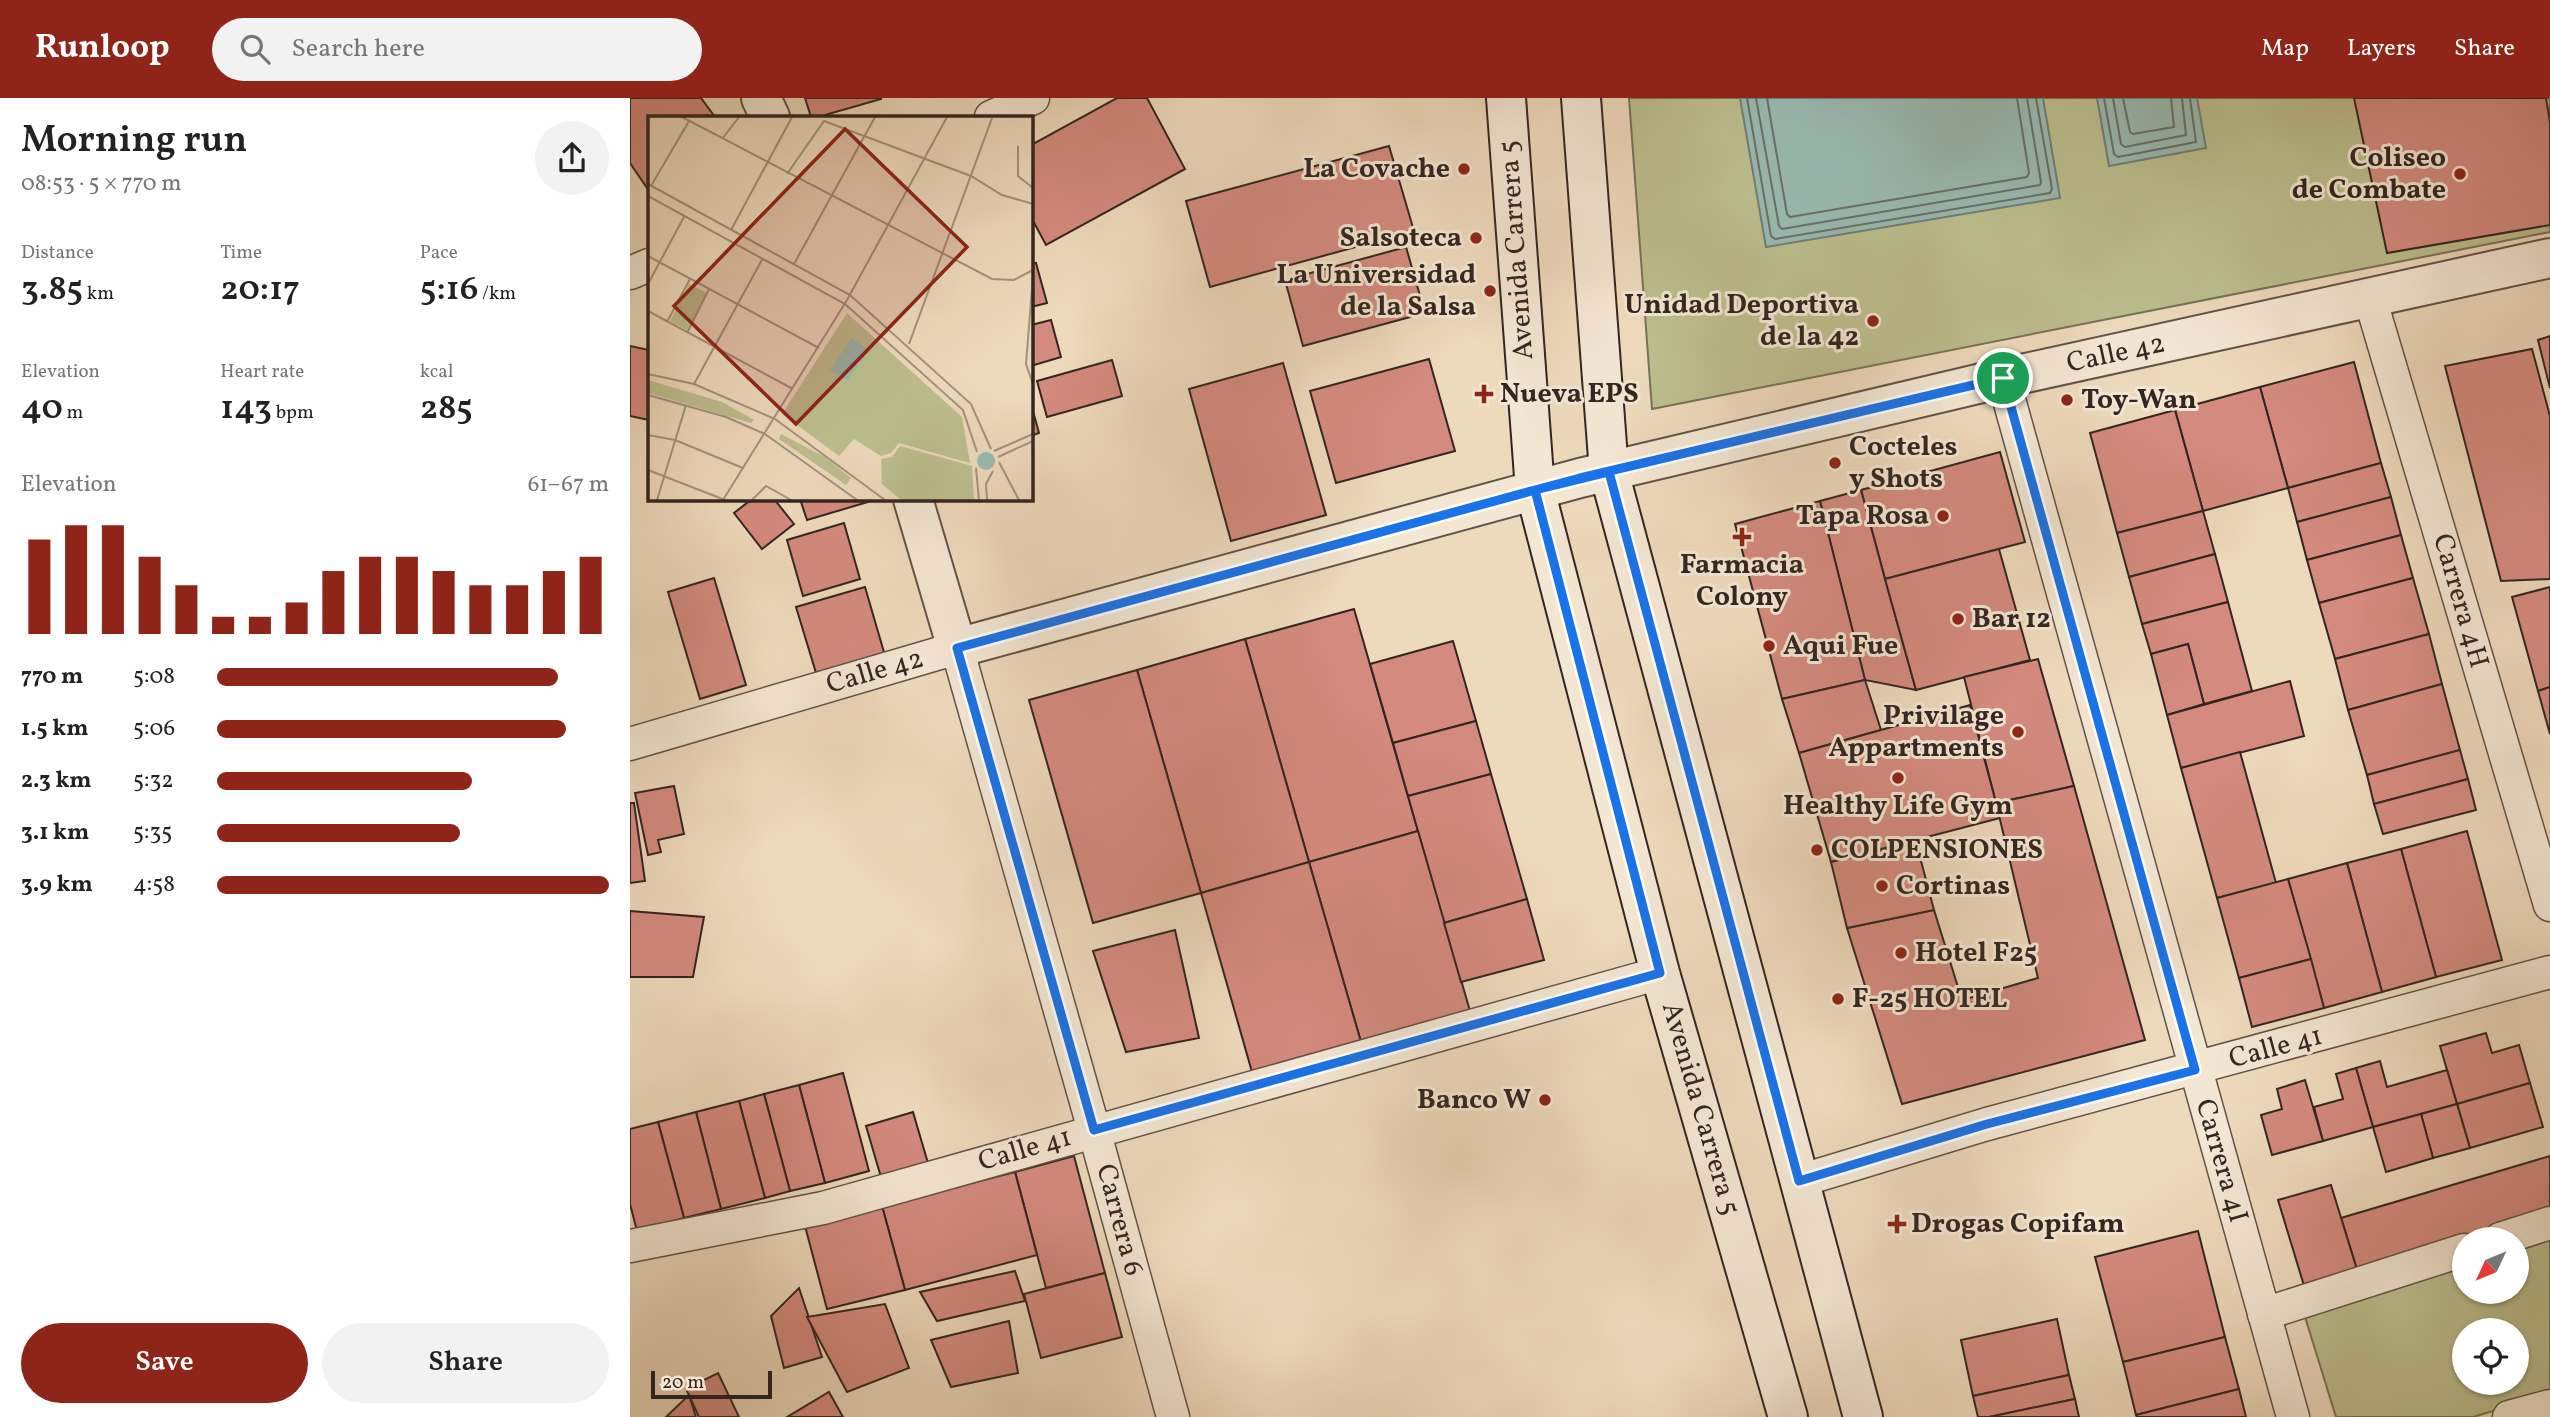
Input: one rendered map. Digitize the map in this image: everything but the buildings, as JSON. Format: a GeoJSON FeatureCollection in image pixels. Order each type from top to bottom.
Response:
{"type":"FeatureCollection","features":[{"type":"Feature","properties":{"kind":"main road"},"geometry":{"type":"LineString","coordinates":[[761,98],[770,116]]}},
{"type":"Feature","properties":{"kind":"main road","name":"Avenida Carrera 5"},"geometry":{"type":"LineString","coordinates":[[1506,98],[1535,490],[1660,973],[1788,1417]]}},
{"type":"Feature","properties":{"kind":"main road"},"geometry":{"type":"LineString","coordinates":[[1581,98],[1609,472],[1863,1417]]}},
{"type":"Feature","properties":{"kind":"main road","name":"Calle 42"},"geometry":{"type":"LineString","coordinates":[[957,648],[1535,490],[2003,378],[2550,258]]}},
{"type":"Feature","properties":{"kind":"main road","name":"Carrera 6"},"geometry":{"type":"LineString","coordinates":[[914,500],[957,648]]}},
{"type":"Feature","properties":{"kind":"street"},"geometry":{"type":"LineString","coordinates":[[993,116],[1033,98]]}},
{"type":"Feature","properties":{"kind":"street"},"geometry":{"type":"LineString","coordinates":[[630,273],[648,265]]}},
{"type":"Feature","properties":{"kind":"street","name":"Carrera 4H"},"geometry":{"type":"LineString","coordinates":[[2370,298],[2550,905]]}},
{"type":"Feature","properties":{"kind":"street","name":"Carrera 4I"},"geometry":{"type":"LineString","coordinates":[[2003,378],[2293,1417]]}},
{"type":"Feature","properties":{"kind":"street","name":"Calle 42"},"geometry":{"type":"LineString","coordinates":[[630,744],[957,648]]}},
{"type":"Feature","properties":{"kind":"street","name":"Carrera 6"},"geometry":{"type":"LineString","coordinates":[[957,648],[1173,1417]]}},
{"type":"Feature","properties":{"kind":"street","name":"Calle 41"},"geometry":{"type":"LineString","coordinates":[[1799,1181],[1987,1124],[2550,972]]}},
{"type":"Feature","properties":{"kind":"street","name":"Calle 41"},"geometry":{"type":"LineString","coordinates":[[630,1246],[822,1208],[1660,973]]}},
{"type":"Feature","properties":{"kind":"street"},"geometry":{"type":"LineString","coordinates":[[2529,1230],[2550,1223]]}},
{"type":"Feature","properties":{"kind":"street"},"geometry":{"type":"LineString","coordinates":[[2264,1314],[2452,1254]]}},
{"type":"Feature","properties":{"kind":"street"},"geometry":{"type":"LineString","coordinates":[[2509,1417],[2550,1406]]}},
{"type":"Feature","properties":{"kind":"green space","name":"Unidad Deportiva de la 42"},"geometry":{"type":"Polygon","coordinates":[[[1629,98],[2550,98],[2550,232],[1652,409],[1629,98]]]}},
{"type":"Feature","properties":{"kind":"green space"},"geometry":{"type":"Polygon","coordinates":[[[2550,1230],[2550,1394],[2473,1417],[2336,1417],[2301,1304],[2452,1260],[2452,1304],[2529,1304],[2529,1236],[2550,1230]]]}},
{"type":"Feature","properties":{"kind":"water"},"geometry":{"type":"Polygon","coordinates":[[[1740,98],[2043,98],[2060,198],[1766,247],[1740,98]]]}},
{"type":"Feature","properties":{"kind":"water"},"geometry":{"type":"Polygon","coordinates":[[[2097,98],[2197,98],[2206,148],[2109,166],[2097,98]]]}},
{"type":"Feature","properties":{"kind":"place","name":"La Covache"},"geometry":{"type":"Point","coordinates":[1464,169]}},
{"type":"Feature","properties":{"kind":"place","name":"Coliseo de Combate"},"geometry":{"type":"Point","coordinates":[2460,174]}},
{"type":"Feature","properties":{"kind":"place","name":"Salsoteca"},"geometry":{"type":"Point","coordinates":[1476,238]}},
{"type":"Feature","properties":{"kind":"place","name":"La Universidad de la Salsa"},"geometry":{"type":"Point","coordinates":[1490,291]}},
{"type":"Feature","properties":{"kind":"place","name":"Unidad Deportiva de la 42"},"geometry":{"type":"Point","coordinates":[1873,321]}},
{"type":"Feature","properties":{"kind":"place","name":"Nueva EPS"},"geometry":{"type":"Point","coordinates":[1484,394]}},
{"type":"Feature","properties":{"kind":"place","name":"Toy-Wan"},"geometry":{"type":"Point","coordinates":[2067,400]}},
{"type":"Feature","properties":{"kind":"place","name":"Cocteles y Shots"},"geometry":{"type":"Point","coordinates":[1835,463]}},
{"type":"Feature","properties":{"kind":"place","name":"Tapa Rosa"},"geometry":{"type":"Point","coordinates":[1943,516]}},
{"type":"Feature","properties":{"kind":"place","name":"Farmacia Colony"},"geometry":{"type":"Point","coordinates":[1742,537]}},
{"type":"Feature","properties":{"kind":"place","name":"Bar 12"},"geometry":{"type":"Point","coordinates":[1958,619]}},
{"type":"Feature","properties":{"kind":"place","name":"Aqui Fue"},"geometry":{"type":"Point","coordinates":[1769,646]}},
{"type":"Feature","properties":{"kind":"place","name":"Privilage Appartments"},"geometry":{"type":"Point","coordinates":[2018,732]}},
{"type":"Feature","properties":{"kind":"place","name":"Healthy Life Gym"},"geometry":{"type":"Point","coordinates":[1898,778]}},
{"type":"Feature","properties":{"kind":"place","name":"COLPENSIONES"},"geometry":{"type":"Point","coordinates":[1817,850]}},
{"type":"Feature","properties":{"kind":"place","name":"Cortinas"},"geometry":{"type":"Point","coordinates":[1882,886]}},
{"type":"Feature","properties":{"kind":"place","name":"Hotel F25"},"geometry":{"type":"Point","coordinates":[1901,953]}},
{"type":"Feature","properties":{"kind":"place","name":"F-25 HOTEL"},"geometry":{"type":"Point","coordinates":[1838,999]}},
{"type":"Feature","properties":{"kind":"place","name":"Banco W"},"geometry":{"type":"Point","coordinates":[1545,1100]}},
{"type":"Feature","properties":{"kind":"place","name":"Drogas Copifam"},"geometry":{"type":"Point","coordinates":[1897,1224]}},
{"type":"Feature","properties":{"kind":"route"},"geometry":{"type":"LineString","coordinates":[[2003,378],[1580,478],[1535,490],[1468,509],[957,648],[1094,1130],[1660,973],[1535,490],[1609,472],[1799,1181],[1987,1124],[2195,1070],[2003,378]]}}]}
